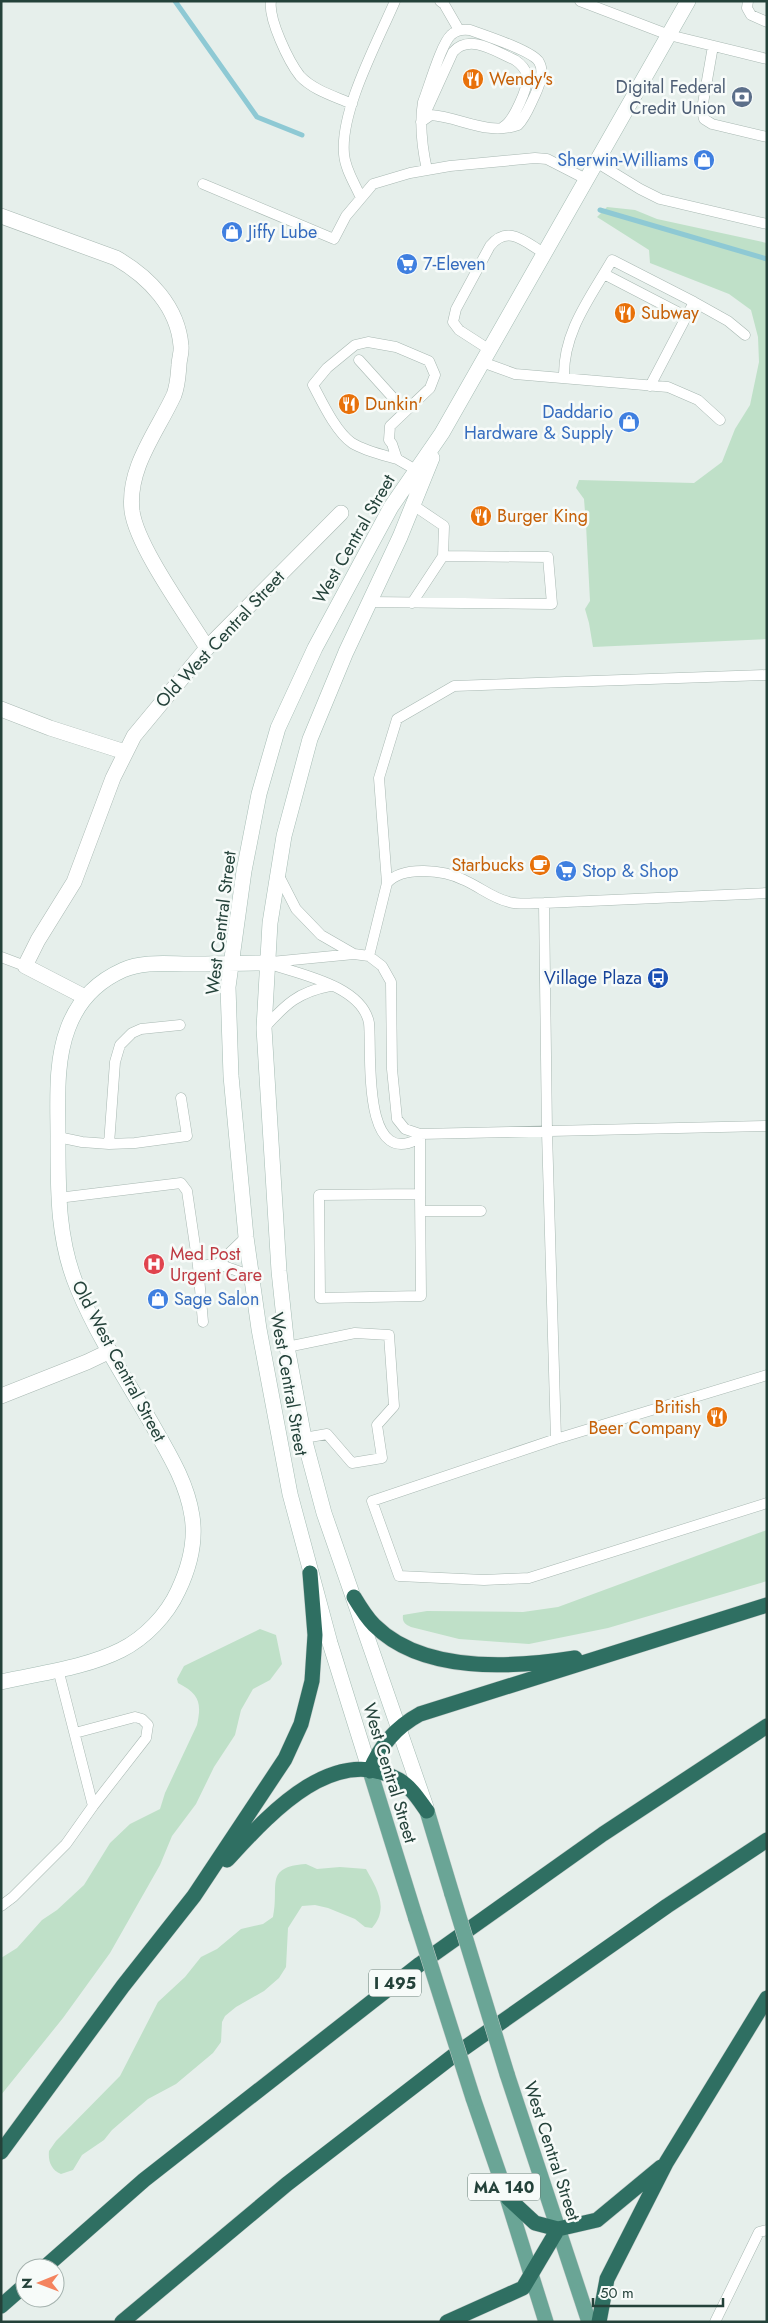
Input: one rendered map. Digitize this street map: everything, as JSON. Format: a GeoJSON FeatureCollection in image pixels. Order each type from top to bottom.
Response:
{"type":"FeatureCollection","features":[{"type":"Feature","properties":{"kind":"highway"},"geometry":{"type":"LineString","coordinates":[[1,2152],[118,1994],[194,1896],[277,1775],[301,1724],[314,1665],[315,1635],[310,1573]]}},
{"type":"Feature","properties":{"kind":"highway"},"geometry":{"type":"LineString","coordinates":[[354,1597],[375,1626],[395,1640],[416,1651],[447,1660],[477,1665],[518,1664],[618,1652]]}},
{"type":"Feature","properties":{"kind":"highway"},"geometry":{"type":"LineString","coordinates":[[370,1771],[383,1744],[399,1728],[420,1714],[767,1605]]}},
{"type":"Feature","properties":{"kind":"highway","name":"I 495"},"geometry":{"type":"LineString","coordinates":[[55,2258],[144,2180],[420,1964],[603,1834],[767,1726]]}},
{"type":"Feature","properties":{"kind":"highway"},"geometry":{"type":"LineString","coordinates":[[194,1896],[269,1817],[293,1796],[318,1780],[345,1770],[370,1771],[400,1780],[427,1811]]}},
{"type":"Feature","properties":{"kind":"highway"},"geometry":{"type":"LineString","coordinates":[[122,2322],[280,2190],[453,2056],[667,1906],[767,1840]]}},
{"type":"Feature","properties":{"kind":"highway"},"geometry":{"type":"LineString","coordinates":[[599,2322],[607,2279],[666,2163],[767,1998]]}},
{"type":"Feature","properties":{"kind":"highway"},"geometry":{"type":"LineString","coordinates":[[508,2198],[535,2223],[558,2229],[598,2220],[666,2163]]}},
{"type":"Feature","properties":{"kind":"highway"},"geometry":{"type":"LineString","coordinates":[[447,2322],[506,2298],[523,2288],[531,2278],[558,2229]]}},
{"type":"Feature","properties":{"kind":"highway"},"geometry":{"type":"LineString","coordinates":[[1,2306],[15,2294]]}},
{"type":"Feature","properties":{"kind":"main road","name":"West Central Street"},"geometry":{"type":"LineString","coordinates":[[546,2322],[508,2198],[473,2098],[416,1920],[310,1573],[279,1439],[246,1237],[230,1076],[228,987],[244,870],[259,794],[278,728],[319,640],[391,507],[442,433],[688,1]]}},
{"type":"Feature","properties":{"kind":"main road"},"geometry":{"type":"LineString","coordinates":[[1,216],[116,258],[140,274],[163,298],[175,317],[182,347],[179,380],[174,395],[140,460],[132,492],[132,512],[150,556],[207,648]]}},
{"type":"Feature","properties":{"kind":"main road","name":"West Central Street"},"geometry":{"type":"LineString","coordinates":[[442,433],[413,505],[310,739],[284,836],[270,923],[264,1028],[279,1271],[287,1347],[304,1438],[324,1513],[427,1811],[507,2074],[589,2322]]}},
{"type":"Feature","properties":{"kind":"main road","name":"Old West Central Street"},"geometry":{"type":"LineString","coordinates":[[25,966],[38,940],[74,882],[113,778],[125,752],[144,722],[207,648],[341,513]]}},
{"type":"Feature","properties":{"kind":"main road"},"geometry":{"type":"LineString","coordinates":[[1,710],[125,752]]}},
{"type":"Feature","properties":{"kind":"main road"},"geometry":{"type":"LineString","coordinates":[[25,966],[84,997],[102,981],[134,966],[267,963]]}},
{"type":"Feature","properties":{"kind":"main road","name":"Old West Central Street"},"geometry":{"type":"LineString","coordinates":[[1,1682],[65,1667],[121,1650],[134,1642],[157,1622],[171,1604],[181,1585],[189,1562],[193,1539],[190,1505],[177,1470],[85,1304],[72,1272],[62,1238],[58,1198],[58,1088],[63,1045],[72,1019],[84,997]]}},
{"type":"Feature","properties":{"kind":"main road"},"geometry":{"type":"LineString","coordinates":[[1,1396],[110,1351]]}},
{"type":"Feature","properties":{"kind":"lane"},"geometry":{"type":"LineString","coordinates":[[271,1],[271,15],[275,30],[300,76],[318,90],[352,104]]}},
{"type":"Feature","properties":{"kind":"lane"},"geometry":{"type":"LineString","coordinates":[[361,198],[346,165],[344,155],[347,116],[395,1]]}},
{"type":"Feature","properties":{"kind":"lane"},"geometry":{"type":"LineString","coordinates":[[440,1],[444,4],[459,30]]}},
{"type":"Feature","properties":{"kind":"lane"},"geometry":{"type":"LineString","coordinates":[[580,1],[669,35],[767,59]]}},
{"type":"Feature","properties":{"kind":"lane"},"geometry":{"type":"LineString","coordinates":[[748,1],[747,8],[751,15],[767,22]]}},
{"type":"Feature","properties":{"kind":"lane"},"geometry":{"type":"LineString","coordinates":[[421,122],[426,116],[438,116],[472,126],[500,128],[518,125],[539,85],[541,73],[539,61],[523,51],[473,31],[459,30],[452,34],[446,42],[423,102],[421,122],[421,134],[428,170]]}},
{"type":"Feature","properties":{"kind":"lane"},"geometry":{"type":"LineString","coordinates":[[421,122],[453,52],[462,45],[472,43],[515,60],[521,64],[526,73],[526,88],[513,117],[508,125],[500,128]]}},
{"type":"Feature","properties":{"kind":"lane"},"geometry":{"type":"LineString","coordinates":[[713,46],[702,109],[704,119],[712,124],[767,137]]}},
{"type":"Feature","properties":{"kind":"lane"},"geometry":{"type":"LineString","coordinates":[[203,184],[334,239],[346,216],[373,184],[410,173],[496,160],[538,158],[562,166],[586,179]]}},
{"type":"Feature","properties":{"kind":"lane"},"geometry":{"type":"LineString","coordinates":[[596,162],[640,189],[665,201],[767,224]]}},
{"type":"Feature","properties":{"kind":"lane"},"geometry":{"type":"LineString","coordinates":[[544,253],[517,236],[508,235],[495,240],[456,309],[453,322],[459,330],[486,356],[515,374],[668,387],[698,400],[720,420]]}},
{"type":"Feature","properties":{"kind":"lane"},"geometry":{"type":"LineString","coordinates":[[564,377],[570,334],[612,260],[728,321],[745,335]]}},
{"type":"Feature","properties":{"kind":"lane"},"geometry":{"type":"LineString","coordinates":[[604,274],[687,317]]}},
{"type":"Feature","properties":{"kind":"lane"},"geometry":{"type":"LineString","coordinates":[[650,386],[694,302]]}},
{"type":"Feature","properties":{"kind":"lane"},"geometry":{"type":"LineString","coordinates":[[397,458],[388,434],[390,426],[420,398],[433,381],[435,375],[432,365],[429,361],[382,343],[368,342],[355,345],[327,368],[313,385],[330,415],[352,443],[380,455],[397,458],[416,470]]}},
{"type":"Feature","properties":{"kind":"lane"},"geometry":{"type":"LineString","coordinates":[[359,360],[405,411]]}},
{"type":"Feature","properties":{"kind":"lane"},"geometry":{"type":"LineString","coordinates":[[412,602],[442,556],[444,526],[413,505]]}},
{"type":"Feature","properties":{"kind":"lane"},"geometry":{"type":"LineString","coordinates":[[369,602],[552,604],[548,557],[442,556]]}},
{"type":"Feature","properties":{"kind":"lane"},"geometry":{"type":"LineString","coordinates":[[369,956],[387,883],[379,778],[397,719],[454,686],[767,674]]}},
{"type":"Feature","properties":{"kind":"lane"},"geometry":{"type":"LineString","coordinates":[[387,883],[393,877],[424,870],[463,879],[486,894],[510,903],[767,893]]}},
{"type":"Feature","properties":{"kind":"lane"},"geometry":{"type":"LineString","coordinates":[[278,873],[296,909],[321,934],[354,954]]}},
{"type":"Feature","properties":{"kind":"lane"},"geometry":{"type":"LineString","coordinates":[[544,903],[547,1132],[556,1439]]}},
{"type":"Feature","properties":{"kind":"lane"},"geometry":{"type":"LineString","coordinates":[[267,963],[354,954],[369,956],[382,966],[390,982],[392,1069],[397,1119],[405,1128],[420,1134],[767,1126]]}},
{"type":"Feature","properties":{"kind":"lane"},"geometry":{"type":"LineString","coordinates":[[1,957],[25,966]]}},
{"type":"Feature","properties":{"kind":"lane"},"geometry":{"type":"LineString","coordinates":[[267,963],[333,985],[359,1002],[368,1016],[373,1102],[381,1132],[385,1138],[392,1142],[403,1143],[416,1140],[420,1134]]}},
{"type":"Feature","properties":{"kind":"lane"},"geometry":{"type":"LineString","coordinates":[[264,1028],[288,1002],[309,990],[333,985]]}},
{"type":"Feature","properties":{"kind":"lane"},"geometry":{"type":"LineString","coordinates":[[109,1144],[115,1062],[120,1045],[132,1033],[140,1029],[180,1025]]}},
{"type":"Feature","properties":{"kind":"lane"},"geometry":{"type":"LineString","coordinates":[[58,1136],[82,1142],[109,1144],[135,1143],[186,1136],[181,1098]]}},
{"type":"Feature","properties":{"kind":"lane"},"geometry":{"type":"LineString","coordinates":[[420,1134],[421,1296],[320,1298],[319,1195],[420,1194]]}},
{"type":"Feature","properties":{"kind":"lane"},"geometry":{"type":"LineString","coordinates":[[58,1198],[181,1183],[187,1191],[198,1266],[203,1322]]}},
{"type":"Feature","properties":{"kind":"lane"},"geometry":{"type":"LineString","coordinates":[[420,1211],[481,1211]]}},
{"type":"Feature","properties":{"kind":"lane"},"geometry":{"type":"LineString","coordinates":[[218,1264],[246,1237]]}},
{"type":"Feature","properties":{"kind":"lane"},"geometry":{"type":"LineString","coordinates":[[198,1266],[218,1264],[252,1276]]}},
{"type":"Feature","properties":{"kind":"lane"},"geometry":{"type":"LineString","coordinates":[[287,1347],[355,1333],[389,1335],[394,1406],[377,1425],[382,1458],[352,1463],[327,1434],[304,1438]]}},
{"type":"Feature","properties":{"kind":"lane"},"geometry":{"type":"LineString","coordinates":[[767,1375],[556,1439],[372,1501],[399,1576],[484,1580],[529,1578],[767,1503]]}},
{"type":"Feature","properties":{"kind":"lane"},"geometry":{"type":"LineString","coordinates":[[65,1667],[75,1733],[93,1806]]}},
{"type":"Feature","properties":{"kind":"lane"},"geometry":{"type":"LineString","coordinates":[[1,1906],[13,1897],[66,1844],[146,1738],[148,1728],[145,1720],[135,1717],[75,1733]]}},
{"type":"Feature","properties":{"kind":"lane"},"geometry":{"type":"LineString","coordinates":[[715,2322],[759,2232],[767,2230]]}},
{"type":"Feature","properties":{"kind":"green space"},"geometry":{"type":"Polygon","coordinates":[[[607,207],[635,210],[657,219],[767,243],[767,639],[593,647],[585,609],[590,601],[584,499],[576,488],[579,480],[694,483],[722,462],[735,429],[750,405],[759,362],[758,337],[751,310],[729,294],[650,263],[649,250],[597,217],[607,207]]]}},
{"type":"Feature","properties":{"kind":"green space"},"geometry":{"type":"Polygon","coordinates":[[[767,1530],[767,1581],[608,1628],[529,1644],[459,1639],[411,1627],[403,1619],[403,1615],[427,1611],[523,1612],[558,1607],[767,1530]]]}},
{"type":"Feature","properties":{"kind":"green space"},"geometry":{"type":"Polygon","coordinates":[[[260,1629],[276,1635],[282,1664],[270,1680],[253,1689],[241,1710],[235,1735],[214,1767],[196,1804],[172,1836],[160,1865],[110,1953],[63,2018],[1,2095],[1,1958],[17,1948],[42,1920],[57,1910],[84,1885],[110,1843],[130,1824],[160,1809],[165,1793],[197,1725],[199,1705],[195,1695],[178,1683],[177,1679],[184,1666],[260,1629]]]}},
{"type":"Feature","properties":{"kind":"green space"},"geometry":{"type":"Polygon","coordinates":[[[306,1864],[317,1869],[340,1867],[366,1869],[377,1890],[381,1905],[380,1913],[372,1928],[365,1927],[355,1919],[328,1908],[315,1905],[302,1906],[288,1928],[286,1967],[279,1978],[264,1991],[236,2007],[225,2016],[222,2022],[221,2042],[213,2053],[176,2084],[148,2099],[112,2130],[104,2140],[82,2155],[73,2170],[61,2174],[55,2170],[50,2162],[49,2151],[56,2141],[120,2076],[158,2002],[185,1977],[201,1957],[217,1949],[241,1929],[263,1924],[273,1917],[275,1887],[279,1874],[284,1869],[306,1864]]]}},
{"type":"Feature","properties":{"kind":"waterway"},"geometry":{"type":"LineString","coordinates":[[175,1],[257,117],[302,135]]}},
{"type":"Feature","properties":{"kind":"waterway"},"geometry":{"type":"LineString","coordinates":[[600,210],[767,259]]}},
{"type":"Feature","properties":{"kind":"place","name":"Wendy's"},"geometry":{"type":"Point","coordinates":[473,79]}},
{"type":"Feature","properties":{"kind":"place","name":"Digital Federal Credit Union"},"geometry":{"type":"Point","coordinates":[742,97]}},
{"type":"Feature","properties":{"kind":"place","name":"Sherwin-Williams"},"geometry":{"type":"Point","coordinates":[704,160]}},
{"type":"Feature","properties":{"kind":"place","name":"Jiffy Lube"},"geometry":{"type":"Point","coordinates":[232,232]}},
{"type":"Feature","properties":{"kind":"place","name":"7-Eleven"},"geometry":{"type":"Point","coordinates":[407,264]}},
{"type":"Feature","properties":{"kind":"place","name":"Subway"},"geometry":{"type":"Point","coordinates":[625,313]}},
{"type":"Feature","properties":{"kind":"place","name":"Dunkin'"},"geometry":{"type":"Point","coordinates":[349,404]}},
{"type":"Feature","properties":{"kind":"place","name":"Daddario Hardware & Supply"},"geometry":{"type":"Point","coordinates":[629,422]}},
{"type":"Feature","properties":{"kind":"place","name":"Burger King"},"geometry":{"type":"Point","coordinates":[481,516]}},
{"type":"Feature","properties":{"kind":"place","name":"Starbucks"},"geometry":{"type":"Point","coordinates":[540,865]}},
{"type":"Feature","properties":{"kind":"place","name":"Stop & Shop"},"geometry":{"type":"Point","coordinates":[566,871]}},
{"type":"Feature","properties":{"kind":"place","name":"Village Plaza"},"geometry":{"type":"Point","coordinates":[658,978]}},
{"type":"Feature","properties":{"kind":"place","name":"Med Post Urgent Care"},"geometry":{"type":"Point","coordinates":[154,1264]}},
{"type":"Feature","properties":{"kind":"place","name":"Sage Salon"},"geometry":{"type":"Point","coordinates":[158,1299]}},
{"type":"Feature","properties":{"kind":"place","name":"British Beer Company"},"geometry":{"type":"Point","coordinates":[717,1417]}}]}
